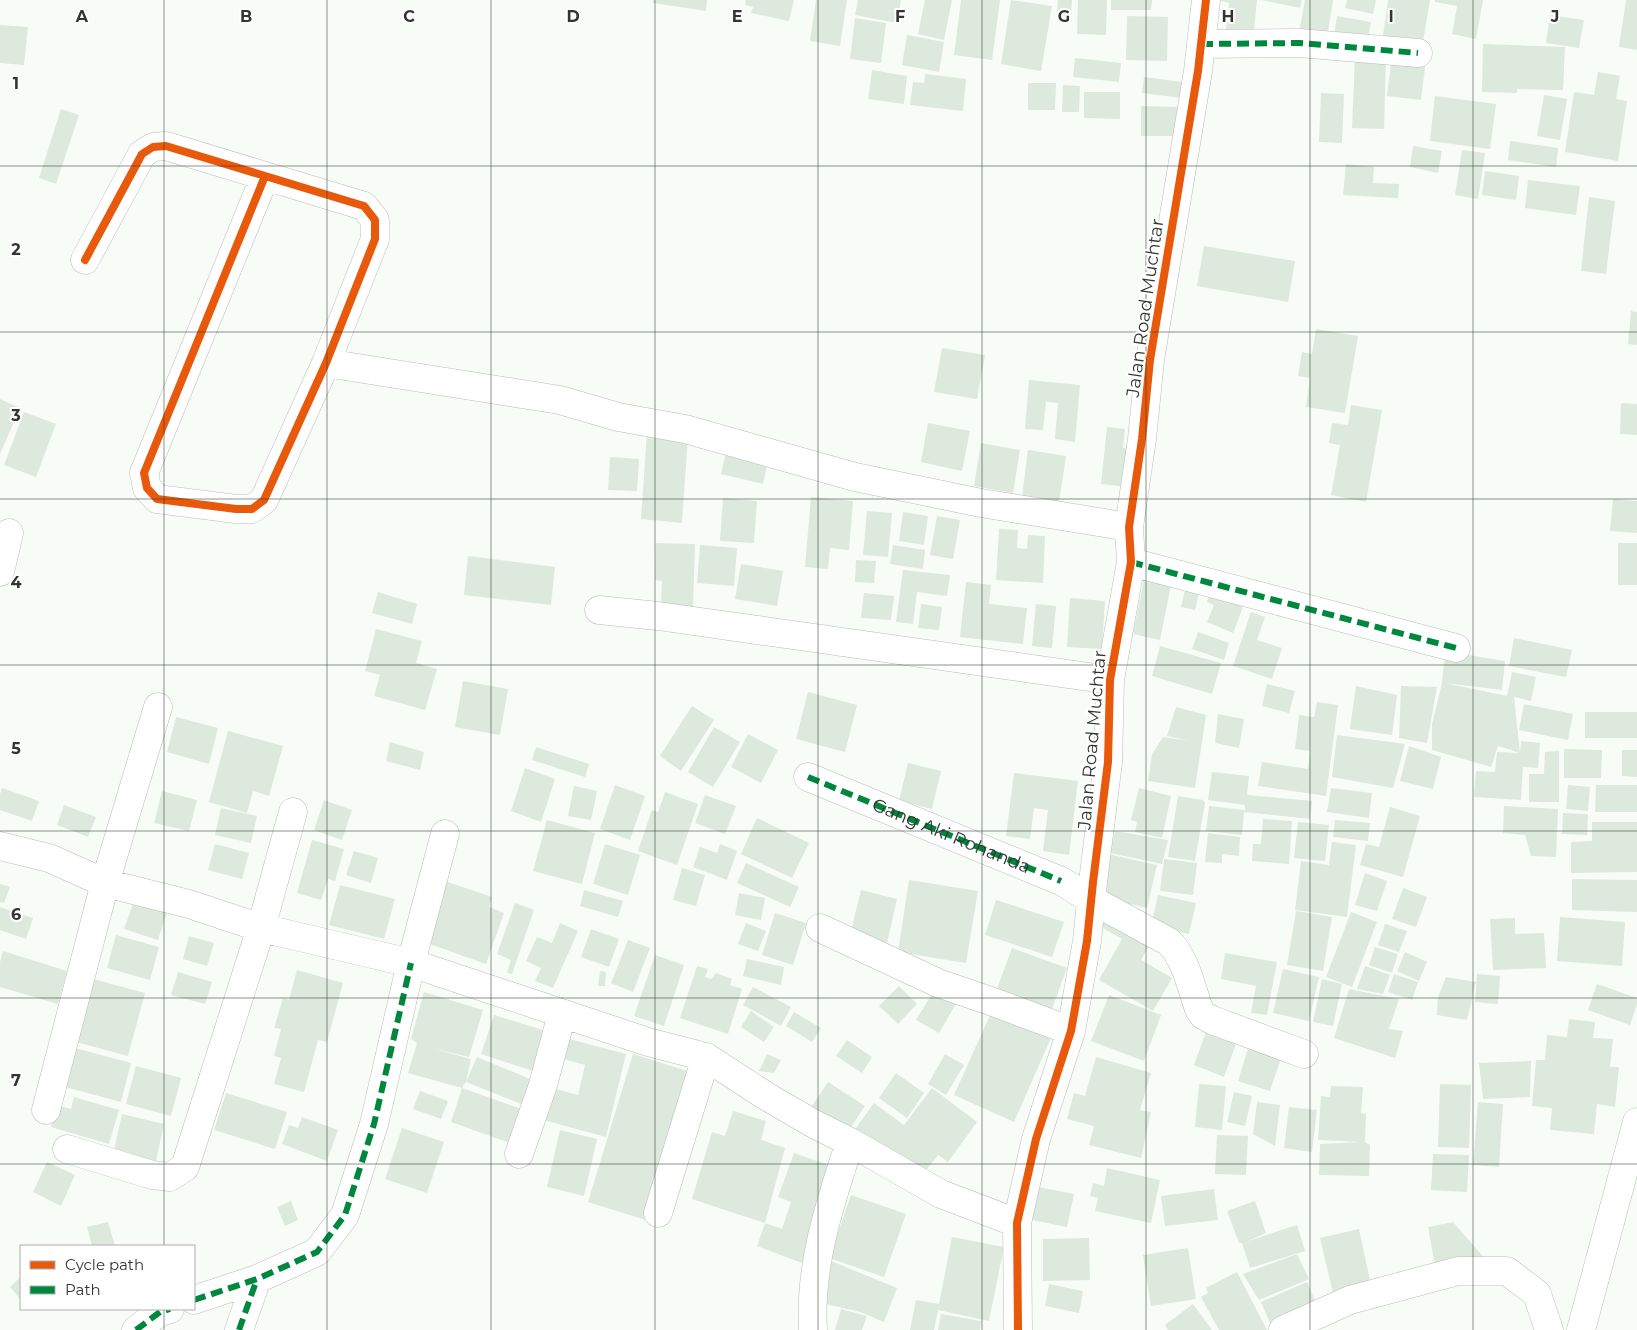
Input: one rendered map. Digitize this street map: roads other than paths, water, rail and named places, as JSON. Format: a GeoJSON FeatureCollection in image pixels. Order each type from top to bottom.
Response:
{"type":"FeatureCollection","features":[{"type":"Feature","properties":{"kind":"street","name":"Jalan Road Muchtar"},"geometry":{"type":"LineString","coordinates":[[1018,1330],[1017,1223],[1036,1139],[1071,1031],[1087,941],[1108,762],[1110,680],[1131,562],[1129,527],[1142,439],[1150,360],[1206,0]]}},
{"type":"Feature","properties":{"kind":"street"},"geometry":{"type":"LineString","coordinates":[[1200,44],[1298,43],[1418,53]]}},
{"type":"Feature","properties":{"kind":"street"},"geometry":{"type":"LineString","coordinates":[[85,260],[142,154],[153,147],[166,146],[265,176],[364,206],[375,220],[375,239],[326,363],[264,500],[252,508],[236,509],[157,499],[148,488],[144,473],[265,176]]}},
{"type":"Feature","properties":{"kind":"street"},"geometry":{"type":"LineString","coordinates":[[326,363],[560,400],[618,417],[686,429],[855,477],[981,503],[1129,527]]}},
{"type":"Feature","properties":{"kind":"street"},"geometry":{"type":"LineString","coordinates":[[0,572],[9,533]]}},
{"type":"Feature","properties":{"kind":"street"},"geometry":{"type":"LineString","coordinates":[[1131,562],[1456,648]]}},
{"type":"Feature","properties":{"kind":"street"},"geometry":{"type":"LineString","coordinates":[[599,610],[658,616],[1110,680]]}},
{"type":"Feature","properties":{"kind":"street"},"geometry":{"type":"LineString","coordinates":[[46,1110],[106,883],[158,707]]}},
{"type":"Feature","properties":{"kind":"street","name":"Gang Aki Rohanda"},"geometry":{"type":"LineString","coordinates":[[808,777],[1061,881],[1169,942],[1181,958],[1199,1009],[1204,1015],[1212,1020],[1304,1054]]}},
{"type":"Feature","properties":{"kind":"street"},"geometry":{"type":"LineString","coordinates":[[67,1149],[152,1175],[170,1177],[185,1167],[261,928],[293,812]]}},
{"type":"Feature","properties":{"kind":"street"},"geometry":{"type":"LineString","coordinates":[[195,1300],[257,1278],[318,1252],[345,1215],[374,1124],[411,963],[446,834]]}},
{"type":"Feature","properties":{"kind":"street"},"geometry":{"type":"LineString","coordinates":[[0,846],[50,858],[106,883],[189,904],[261,928],[411,963],[648,1042],[706,1057],[766,1096],[814,1124],[942,1194],[1017,1223]]}},
{"type":"Feature","properties":{"kind":"street"},"geometry":{"type":"LineString","coordinates":[[820,928],[938,984],[1071,1031]]}},
{"type":"Feature","properties":{"kind":"street"},"geometry":{"type":"LineString","coordinates":[[519,1154],[543,1085],[562,1014]]}},
{"type":"Feature","properties":{"kind":"street"},"geometry":{"type":"LineString","coordinates":[[658,1213],[706,1057]]}},
{"type":"Feature","properties":{"kind":"street"},"geometry":{"type":"LineString","coordinates":[[1581,1330],[1637,1122]]}},
{"type":"Feature","properties":{"kind":"street"},"geometry":{"type":"LineString","coordinates":[[813,1330],[814,1284],[820,1245],[833,1193],[850,1142]]}},
{"type":"Feature","properties":{"kind":"street"},"geometry":{"type":"LineString","coordinates":[[1283,1330],[1350,1300],[1458,1271],[1507,1271],[1537,1294],[1549,1330]]}},
{"type":"Feature","properties":{"kind":"street"},"geometry":{"type":"LineString","coordinates":[[239,1330],[257,1278]]}},
{"type":"Feature","properties":{"kind":"street"},"geometry":{"type":"LineString","coordinates":[[136,1330],[160,1312],[167,1310]]}}]}
